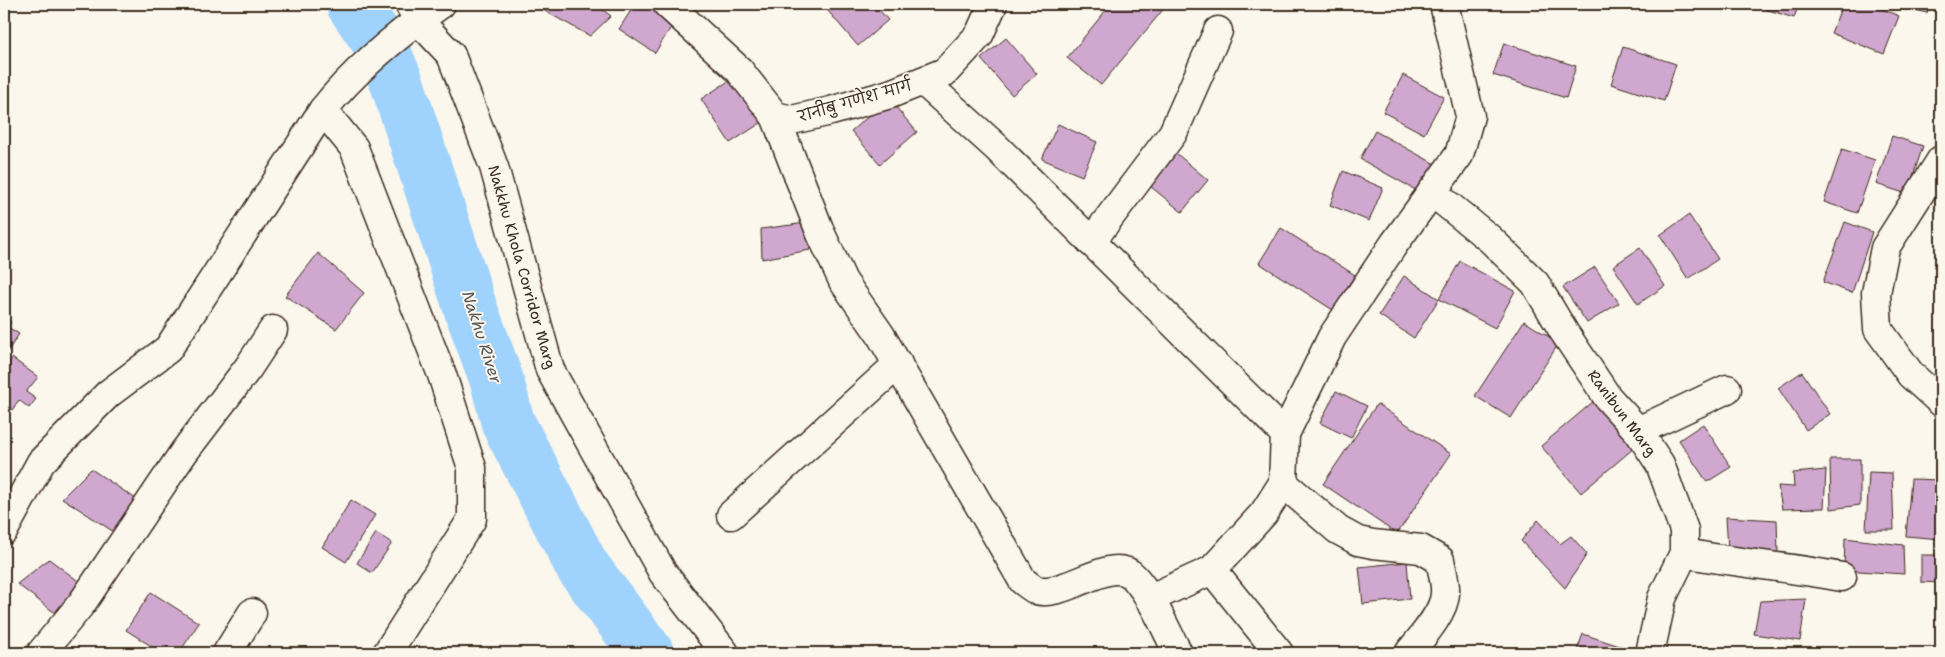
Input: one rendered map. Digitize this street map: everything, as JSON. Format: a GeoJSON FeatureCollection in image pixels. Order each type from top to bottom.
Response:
{"type":"FeatureCollection","features":[{"type":"Feature","properties":{"kind":"street"},"geometry":{"type":"LineString","coordinates":[[4,530],[40,462],[108,394],[168,349],[323,110],[341,87],[410,18],[441,4]]}},
{"type":"Feature","properties":{"kind":"street","name":"रानीबु गणेश मार्ग"},"geometry":{"type":"LineString","coordinates":[[667,4],[739,70],[775,116],[792,120],[890,94],[945,72],[979,35],[993,4]]}},
{"type":"Feature","properties":{"kind":"street"},"geometry":{"type":"LineString","coordinates":[[1149,599],[1212,570],[1264,512],[1283,483],[1285,434],[1332,337],[1394,244],[1459,155],[1470,116],[1444,4]]}},
{"type":"Feature","properties":{"kind":"street","name":"Nakkhu Khola Corridor Marg"},"geometry":{"type":"LineString","coordinates":[[410,18],[451,55],[494,167],[550,370],[663,573],[725,653]]}},
{"type":"Feature","properties":{"kind":"street"},"geometry":{"type":"LineString","coordinates":[[1092,242],[1173,133],[1218,31]]}},
{"type":"Feature","properties":{"kind":"street"},"geometry":{"type":"LineString","coordinates":[[923,81],[996,147],[1285,434]]}},
{"type":"Feature","properties":{"kind":"street"},"geometry":{"type":"LineString","coordinates":[[323,110],[354,148],[442,375],[472,468],[472,518],[387,653]]}},
{"type":"Feature","properties":{"kind":"street"},"geometry":{"type":"LineString","coordinates":[[775,116],[821,234],[843,281],[880,334],[1023,581],[1036,590],[1053,591],[1108,571],[1121,569],[1133,575],[1149,599],[1178,653]]}},
{"type":"Feature","properties":{"kind":"street"},"geometry":{"type":"LineString","coordinates":[[1941,160],[1884,248],[1876,293],[1878,329],[1911,375],[1941,402]]}},
{"type":"Feature","properties":{"kind":"street","name":"Ranibun Marg"},"geometry":{"type":"LineString","coordinates":[[1432,192],[1490,238],[1535,283],[1564,332],[1608,398],[1638,431],[1660,464],[1684,530],[1684,553],[1662,598],[1650,653]]}},
{"type":"Feature","properties":{"kind":"street"},"geometry":{"type":"LineString","coordinates":[[41,653],[82,603],[184,452],[248,368],[273,330]]}},
{"type":"Feature","properties":{"kind":"street"},"geometry":{"type":"LineString","coordinates":[[731,514],[898,364]]}},
{"type":"Feature","properties":{"kind":"street"},"geometry":{"type":"LineString","coordinates":[[1638,431],[1727,389]]}},
{"type":"Feature","properties":{"kind":"street"},"geometry":{"type":"LineString","coordinates":[[1283,483],[1338,530],[1358,541],[1421,549],[1440,560],[1445,596],[1441,610],[1409,653]]}},
{"type":"Feature","properties":{"kind":"street"},"geometry":{"type":"LineString","coordinates":[[1684,553],[1720,560],[1799,569],[1842,577]]}},
{"type":"Feature","properties":{"kind":"street"},"geometry":{"type":"LineString","coordinates":[[1212,570],[1279,653]]}},
{"type":"Feature","properties":{"kind":"street"},"geometry":{"type":"LineString","coordinates":[[227,653],[252,613]]}},
{"type":"Feature","properties":{"kind":"building"},"geometry":{"type":"Polygon","coordinates":[[[545,4],[595,4],[611,16],[590,36],[541,9],[545,4]]]}},
{"type":"Feature","properties":{"kind":"building"},"geometry":{"type":"Polygon","coordinates":[[[635,4],[660,4],[678,16],[655,53],[619,29],[635,4]]]}},
{"type":"Feature","properties":{"kind":"building"},"geometry":{"type":"Polygon","coordinates":[[[822,4],[874,4],[888,20],[858,46],[822,4]]]}},
{"type":"Feature","properties":{"kind":"building"},"geometry":{"type":"Polygon","coordinates":[[[1111,4],[1164,4],[1166,6],[1101,85],[1067,58],[1111,4]]]}},
{"type":"Feature","properties":{"kind":"building"},"geometry":{"type":"Polygon","coordinates":[[[1749,4],[1799,4],[1794,18],[1749,4]]]}},
{"type":"Feature","properties":{"kind":"building"},"geometry":{"type":"Polygon","coordinates":[[[1843,4],[1870,4],[1899,16],[1884,54],[1831,33],[1843,4]]]}},
{"type":"Feature","properties":{"kind":"building"},"geometry":{"type":"Polygon","coordinates":[[[1903,4],[1929,4],[1927,13],[1903,7],[1903,4]]]}},
{"type":"Feature","properties":{"kind":"building"},"geometry":{"type":"Polygon","coordinates":[[[1006,38],[1037,74],[1012,95],[981,59],[1006,38]]]}},
{"type":"Feature","properties":{"kind":"building"},"geometry":{"type":"Polygon","coordinates":[[[1504,43],[1576,66],[1566,98],[1493,75],[1504,43]]]}},
{"type":"Feature","properties":{"kind":"building"},"geometry":{"type":"Polygon","coordinates":[[[1623,47],[1676,64],[1664,101],[1611,84],[1623,47]]]}},
{"type":"Feature","properties":{"kind":"building"},"geometry":{"type":"Polygon","coordinates":[[[741,73],[770,117],[730,143],[701,99],[741,73]]]}},
{"type":"Feature","properties":{"kind":"building"},"geometry":{"type":"Polygon","coordinates":[[[1403,75],[1444,97],[1424,134],[1383,112],[1403,75]]]}},
{"type":"Feature","properties":{"kind":"building"},"geometry":{"type":"Polygon","coordinates":[[[889,99],[917,132],[880,164],[851,131],[889,99]]]}},
{"type":"Feature","properties":{"kind":"building"},"geometry":{"type":"Polygon","coordinates":[[[1058,124],[1097,142],[1082,176],[1042,159],[1058,124]]]}},
{"type":"Feature","properties":{"kind":"building"},"geometry":{"type":"Polygon","coordinates":[[[1375,131],[1437,165],[1421,193],[1360,159],[1375,131]]]}},
{"type":"Feature","properties":{"kind":"building"},"geometry":{"type":"Polygon","coordinates":[[[1892,136],[1923,146],[1907,194],[1876,184],[1892,136]]]}},
{"type":"Feature","properties":{"kind":"building"},"geometry":{"type":"Polygon","coordinates":[[[1171,149],[1208,180],[1182,212],[1145,182],[1171,149]]]}},
{"type":"Feature","properties":{"kind":"building"},"geometry":{"type":"Polygon","coordinates":[[[1842,149],[1875,160],[1857,213],[1824,202],[1842,149]]]}},
{"type":"Feature","properties":{"kind":"building"},"geometry":{"type":"Polygon","coordinates":[[[1343,171],[1383,188],[1369,221],[1330,205],[1343,171]]]}},
{"type":"Feature","properties":{"kind":"building"},"geometry":{"type":"Polygon","coordinates":[[[1689,215],[1718,259],[1688,279],[1660,235],[1689,215]]]}},
{"type":"Feature","properties":{"kind":"building"},"geometry":{"type":"Polygon","coordinates":[[[1845,222],[1872,232],[1852,293],[1823,282],[1845,222]]]}},
{"type":"Feature","properties":{"kind":"building"},"geometry":{"type":"Polygon","coordinates":[[[806,223],[810,250],[762,259],[761,229],[806,223]]]}},
{"type":"Feature","properties":{"kind":"building"},"geometry":{"type":"Polygon","coordinates":[[[1281,228],[1355,275],[1333,310],[1259,263],[1281,228]]]}},
{"type":"Feature","properties":{"kind":"building"},"geometry":{"type":"Polygon","coordinates":[[[1640,248],[1665,286],[1638,304],[1613,266],[1640,248]]]}},
{"type":"Feature","properties":{"kind":"building"},"geometry":{"type":"Polygon","coordinates":[[[318,253],[364,293],[336,329],[285,296],[318,253]]]}},
{"type":"Feature","properties":{"kind":"building"},"geometry":{"type":"Polygon","coordinates":[[[1460,261],[1515,291],[1495,328],[1439,299],[1460,261]]]}},
{"type":"Feature","properties":{"kind":"building"},"geometry":{"type":"Polygon","coordinates":[[[1595,267],[1619,303],[1587,323],[1563,287],[1595,267]]]}},
{"type":"Feature","properties":{"kind":"building"},"geometry":{"type":"Polygon","coordinates":[[[1404,276],[1439,299],[1414,338],[1379,315],[1404,276]]]}},
{"type":"Feature","properties":{"kind":"building"},"geometry":{"type":"Polygon","coordinates":[[[4,317],[11,322],[8,327],[19,334],[4,357],[4,317]]]}},
{"type":"Feature","properties":{"kind":"building"},"geometry":{"type":"Polygon","coordinates":[[[1524,321],[1559,343],[1511,418],[1475,396],[1524,321]]]}},
{"type":"Feature","properties":{"kind":"building"},"geometry":{"type":"Polygon","coordinates":[[[12,358],[38,377],[26,392],[36,399],[29,408],[19,400],[12,410],[4,404],[4,370],[12,358]]]}},
{"type":"Feature","properties":{"kind":"building"},"geometry":{"type":"Polygon","coordinates":[[[1802,372],[1830,414],[1806,430],[1778,388],[1802,372]]]}},
{"type":"Feature","properties":{"kind":"building"},"geometry":{"type":"Polygon","coordinates":[[[1336,391],[1367,406],[1351,438],[1320,423],[1336,391]]]}},
{"type":"Feature","properties":{"kind":"building"},"geometry":{"type":"Polygon","coordinates":[[[1601,395],[1641,442],[1581,493],[1541,446],[1601,395]]]}},
{"type":"Feature","properties":{"kind":"building"},"geometry":{"type":"Polygon","coordinates":[[[1377,404],[1451,454],[1397,534],[1323,484],[1377,404]]]}},
{"type":"Feature","properties":{"kind":"building"},"geometry":{"type":"Polygon","coordinates":[[[1703,424],[1731,467],[1707,482],[1679,440],[1703,424]]]}},
{"type":"Feature","properties":{"kind":"building"},"geometry":{"type":"Polygon","coordinates":[[[1830,459],[1860,459],[1860,505],[1831,509],[1830,459]]]}},
{"type":"Feature","properties":{"kind":"building"},"geometry":{"type":"Polygon","coordinates":[[[91,469],[136,499],[114,532],[62,498],[91,469]]]}},
{"type":"Feature","properties":{"kind":"building"},"geometry":{"type":"Polygon","coordinates":[[[1826,470],[1824,508],[1782,509],[1778,486],[1794,487],[1793,473],[1826,470]]]}},
{"type":"Feature","properties":{"kind":"building"},"geometry":{"type":"Polygon","coordinates":[[[1869,472],[1892,473],[1894,530],[1866,530],[1869,472]]]}},
{"type":"Feature","properties":{"kind":"building"},"geometry":{"type":"Polygon","coordinates":[[[1911,479],[1941,480],[1941,539],[1906,536],[1911,479]]]}},
{"type":"Feature","properties":{"kind":"building"},"geometry":{"type":"Polygon","coordinates":[[[351,500],[375,515],[346,562],[322,547],[351,500]]]}},
{"type":"Feature","properties":{"kind":"building"},"geometry":{"type":"Polygon","coordinates":[[[1726,517],[1777,520],[1778,553],[1728,549],[1726,517]]]}},
{"type":"Feature","properties":{"kind":"building"},"geometry":{"type":"Polygon","coordinates":[[[1538,520],[1560,544],[1571,536],[1587,554],[1565,588],[1521,541],[1538,520]]]}},
{"type":"Feature","properties":{"kind":"building"},"geometry":{"type":"Polygon","coordinates":[[[376,533],[392,543],[372,573],[357,563],[376,533]]]}},
{"type":"Feature","properties":{"kind":"building"},"geometry":{"type":"Polygon","coordinates":[[[1845,538],[1903,545],[1904,574],[1844,570],[1845,538]]]}},
{"type":"Feature","properties":{"kind":"building"},"geometry":{"type":"Polygon","coordinates":[[[1921,555],[1941,555],[1941,583],[1921,582],[1921,555]]]}},
{"type":"Feature","properties":{"kind":"building"},"geometry":{"type":"Polygon","coordinates":[[[49,559],[81,583],[59,616],[17,584],[49,559]]]}},
{"type":"Feature","properties":{"kind":"building"},"geometry":{"type":"Polygon","coordinates":[[[1407,562],[1410,599],[1363,604],[1359,567],[1407,562]]]}},
{"type":"Feature","properties":{"kind":"building"},"geometry":{"type":"Polygon","coordinates":[[[151,592],[199,623],[179,653],[162,653],[126,630],[151,592]]]}},
{"type":"Feature","properties":{"kind":"building"},"geometry":{"type":"Polygon","coordinates":[[[1806,599],[1800,641],[1754,634],[1760,601],[1806,599]]]}},
{"type":"Feature","properties":{"kind":"building"},"geometry":{"type":"Polygon","coordinates":[[[1583,634],[1641,653],[1576,653],[1583,634]]]}},
{"type":"Feature","properties":{"kind":"waterway","name":"Nakhu River"},"geometry":{"type":"LineString","coordinates":[[353,4],[381,45],[397,83],[471,310],[497,381],[508,423],[582,566],[647,653]]}}]}
